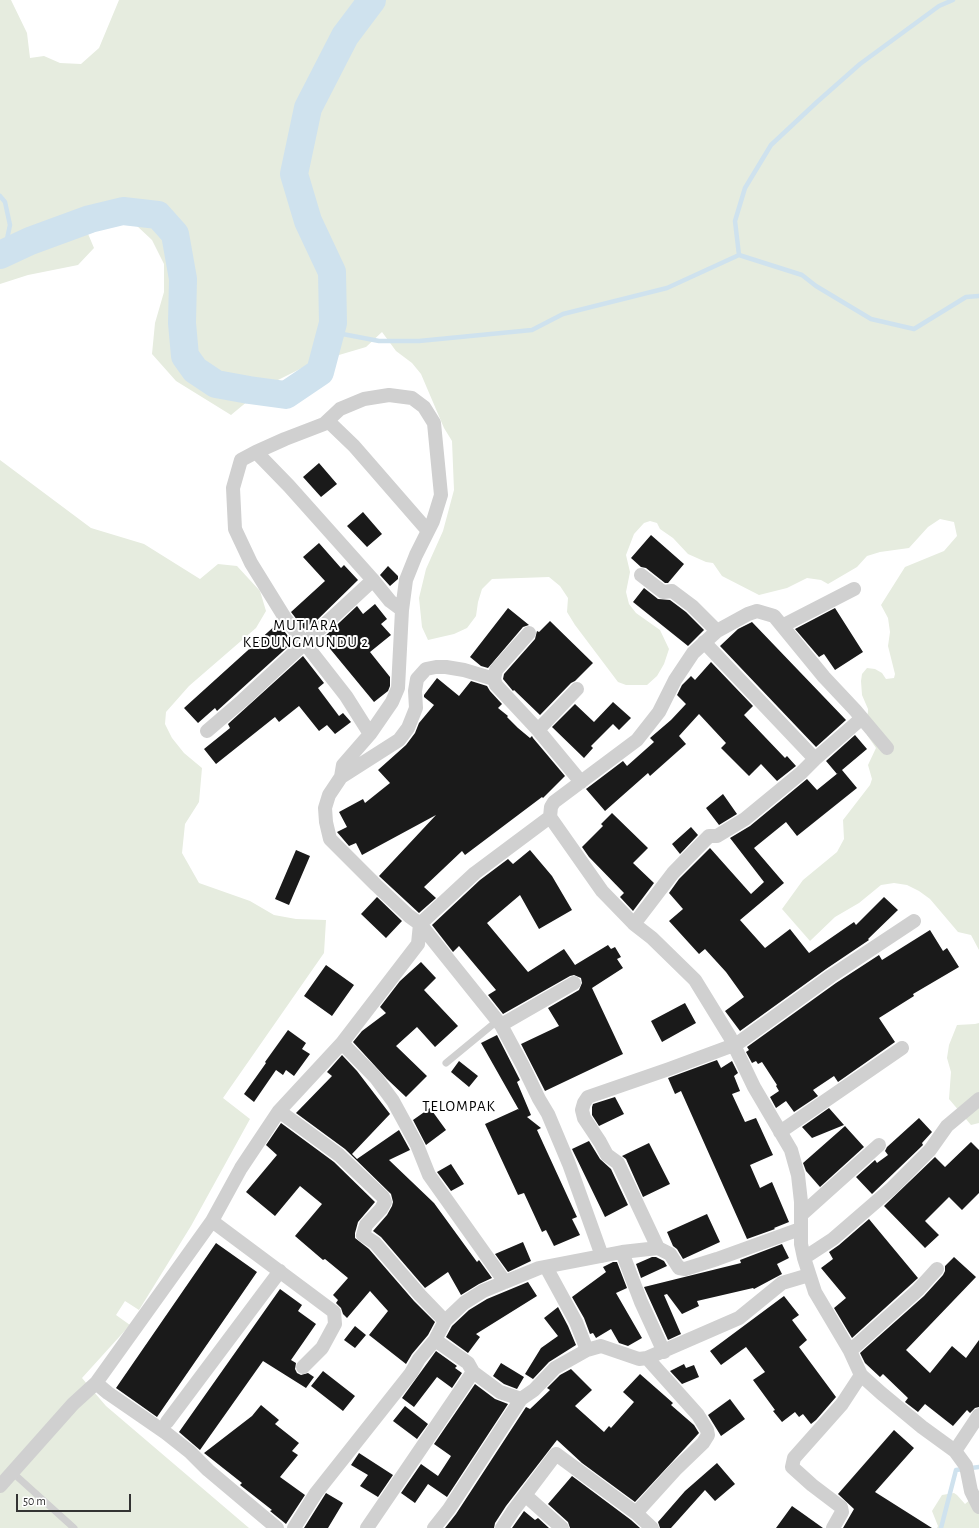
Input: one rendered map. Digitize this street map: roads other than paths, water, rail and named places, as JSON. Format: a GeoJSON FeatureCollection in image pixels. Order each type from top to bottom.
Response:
{"type":"FeatureCollection","features":[{"type":"Feature","properties":{"kind":"street"},"geometry":{"type":"LineString","coordinates":[[341,777],[343,765],[370,734],[392,702],[398,688],[402,610],[406,580],[416,555],[433,521],[442,495],[434,423],[424,407],[412,398],[388,395],[364,399],[340,409],[324,424],[285,439],[241,460],[233,488],[235,529],[251,563],[285,618],[346,696],[370,734]]}},
{"type":"Feature","properties":{"kind":"street"},"geometry":{"type":"LineString","coordinates":[[328,420],[354,446],[428,531]]}},
{"type":"Feature","properties":{"kind":"street"},"geometry":{"type":"LineString","coordinates":[[256,452],[290,486],[390,601],[402,610]]}},
{"type":"Feature","properties":{"kind":"street"},"geometry":{"type":"LineString","coordinates":[[641,575],[663,592],[672,591],[692,606],[717,631]]}},
{"type":"Feature","properties":{"kind":"street"},"geometry":{"type":"LineString","coordinates":[[207,731],[242,701],[373,580]]}},
{"type":"Feature","properties":{"kind":"street"},"geometry":{"type":"LineString","coordinates":[[782,626],[854,589]]}},
{"type":"Feature","properties":{"kind":"street"},"geometry":{"type":"LineString","coordinates":[[887,748],[862,718],[824,677],[774,616],[757,611],[748,614],[717,631],[704,642],[675,680],[659,712],[637,740],[554,802],[551,807],[550,817],[602,891],[634,924],[652,938],[695,980],[734,1045],[754,1087],[791,1150],[798,1175],[800,1222],[804,1258],[815,1292],[850,1351],[861,1375],[916,1422],[955,1451],[966,1466],[970,1488],[979,1507]]}},
{"type":"Feature","properties":{"kind":"street"},"geometry":{"type":"LineString","coordinates":[[529,633],[496,670],[494,678],[496,685],[538,730],[581,782]]}},
{"type":"Feature","properties":{"kind":"street"},"geometry":{"type":"LineString","coordinates":[[704,642],[815,759]]}},
{"type":"Feature","properties":{"kind":"street"},"geometry":{"type":"LineString","coordinates":[[494,678],[446,667],[426,669],[417,679],[415,691],[416,708],[408,728],[399,740],[341,777],[329,795],[325,808],[326,822],[330,839],[409,916],[420,924],[499,1023],[524,1066],[539,1099],[548,1114],[569,1164],[602,1256]]}},
{"type":"Feature","properties":{"kind":"street"},"geometry":{"type":"LineString","coordinates":[[538,730],[577,690]]}},
{"type":"Feature","properties":{"kind":"street"},"geometry":{"type":"LineString","coordinates":[[634,924],[673,873],[709,836],[717,836],[745,819],[802,774],[815,759],[862,718]]}},
{"type":"Feature","properties":{"kind":"street"},"geometry":{"type":"LineString","coordinates":[[0,1486],[73,1404],[96,1383],[212,1221],[256,1143],[279,1111],[342,1043],[418,944],[420,924],[475,873],[550,817]]}},
{"type":"Feature","properties":{"kind":"street"},"geometry":{"type":"LineString","coordinates":[[658,1248],[618,1163],[607,1155],[584,1118],[582,1110],[588,1097],[734,1045],[831,976],[914,921]]}},
{"type":"Feature","properties":{"kind":"street"},"geometry":{"type":"LineString","coordinates":[[499,1023],[574,983]]}},
{"type":"Feature","properties":{"kind":"street"},"geometry":{"type":"LineString","coordinates":[[342,1043],[376,1078],[393,1101],[417,1145],[429,1175],[505,1282]]}},
{"type":"Feature","properties":{"kind":"street"},"geometry":{"type":"LineString","coordinates":[[780,1132],[902,1048]]}},
{"type":"Feature","properties":{"kind":"street"},"geometry":{"type":"LineString","coordinates":[[804,1258],[833,1239],[892,1188],[930,1150],[947,1126],[979,1100]]}},
{"type":"Feature","properties":{"kind":"street"},"geometry":{"type":"LineString","coordinates":[[279,1111],[339,1155],[383,1197],[385,1202],[381,1209],[366,1225],[363,1235],[375,1243],[420,1295],[445,1321]]}},
{"type":"Feature","properties":{"kind":"street"},"geometry":{"type":"LineString","coordinates":[[294,1528],[316,1493],[411,1373],[419,1359],[435,1340],[445,1321],[464,1304],[483,1291],[546,1267],[622,1252],[658,1248],[670,1254],[679,1268],[685,1269],[717,1259],[800,1222],[879,1145]]}},
{"type":"Feature","properties":{"kind":"street"},"geometry":{"type":"LineString","coordinates":[[212,1221],[334,1312],[336,1324],[322,1348],[303,1367]]}},
{"type":"Feature","properties":{"kind":"street"},"geometry":{"type":"LineString","coordinates":[[622,1252],[641,1302],[664,1352]]}},
{"type":"Feature","properties":{"kind":"street"},"geometry":{"type":"LineString","coordinates":[[546,1267],[576,1322],[587,1350]]}},
{"type":"Feature","properties":{"kind":"street"},"geometry":{"type":"LineString","coordinates":[[850,1351],[918,1290],[937,1269]]}},
{"type":"Feature","properties":{"kind":"street"},"geometry":{"type":"LineString","coordinates":[[167,1422],[280,1271]]}},
{"type":"Feature","properties":{"kind":"street"},"geometry":{"type":"LineString","coordinates":[[434,1528],[521,1400],[534,1390],[555,1368],[587,1350],[601,1346],[640,1359],[664,1352],[739,1318],[782,1283],[809,1275]]}},
{"type":"Feature","properties":{"kind":"street"},"geometry":{"type":"LineString","coordinates":[[435,1340],[468,1363],[473,1372],[500,1392],[521,1400]]}},
{"type":"Feature","properties":{"kind":"street"},"geometry":{"type":"LineString","coordinates":[[636,1513],[675,1470],[703,1443],[707,1438],[708,1433],[690,1406],[647,1358]]}},
{"type":"Feature","properties":{"kind":"street"},"geometry":{"type":"LineString","coordinates":[[367,1528],[473,1372]]}},
{"type":"Feature","properties":{"kind":"street"},"geometry":{"type":"LineString","coordinates":[[833,1528],[842,1512],[841,1507],[812,1485],[792,1467],[794,1458],[842,1404],[861,1375]]}},
{"type":"Feature","properties":{"kind":"street"},"geometry":{"type":"LineString","coordinates":[[96,1383],[190,1452],[208,1470],[277,1528]]}},
{"type":"Feature","properties":{"kind":"street"},"geometry":{"type":"LineString","coordinates":[[955,1451],[979,1415]]}},
{"type":"Feature","properties":{"kind":"street"},"geometry":{"type":"LineString","coordinates":[[502,1528],[556,1454],[636,1513],[652,1528]]}},
{"type":"Feature","properties":{"kind":"street"},"geometry":{"type":"LineString","coordinates":[[525,1495],[562,1528]]}},
{"type":"Feature","properties":{"kind":"lane"},"geometry":{"type":"LineString","coordinates":[[446,1063],[499,1023]]}},
{"type":"Feature","properties":{"kind":"lane"},"geometry":{"type":"LineString","coordinates":[[12,1472],[74,1528]]}},
{"type":"Feature","properties":{"kind":"waterway"},"geometry":{"type":"LineString","coordinates":[[0,255],[30,241],[90,219],[123,211],[158,215],[175,234],[183,279],[182,323],[185,356],[195,370],[216,384],[286,395],[320,372],[333,323],[332,272],[308,221],[294,174],[308,108],[345,36],[372,0]]}},
{"type":"Feature","properties":{"kind":"waterway"},"geometry":{"type":"LineString","coordinates":[[739,255],[735,221],[745,188],[771,145],[860,64],[939,6],[953,0]]}},
{"type":"Feature","properties":{"kind":"waterway"},"geometry":{"type":"LineString","coordinates":[[0,196],[5,202],[10,225],[4,253]]}},
{"type":"Feature","properties":{"kind":"waterway"},"geometry":{"type":"LineString","coordinates":[[332,332],[379,341],[419,341],[532,330],[563,314],[667,288],[739,255],[802,275],[816,286],[871,319],[914,329],[966,297],[979,296]]}},
{"type":"Feature","properties":{"kind":"waterway"},"geometry":{"type":"LineString","coordinates":[[941,1528],[956,1470],[979,1467]]}},
{"type":"Feature","properties":{"kind":"district","name":"MUTIARA KEDUNGMUNDU 2"},"geometry":{"type":"Point","coordinates":[306,634]}},
{"type":"Feature","properties":{"kind":"district","name":"TELOMPAK"},"geometry":{"type":"Point","coordinates":[459,1106]}}]}
